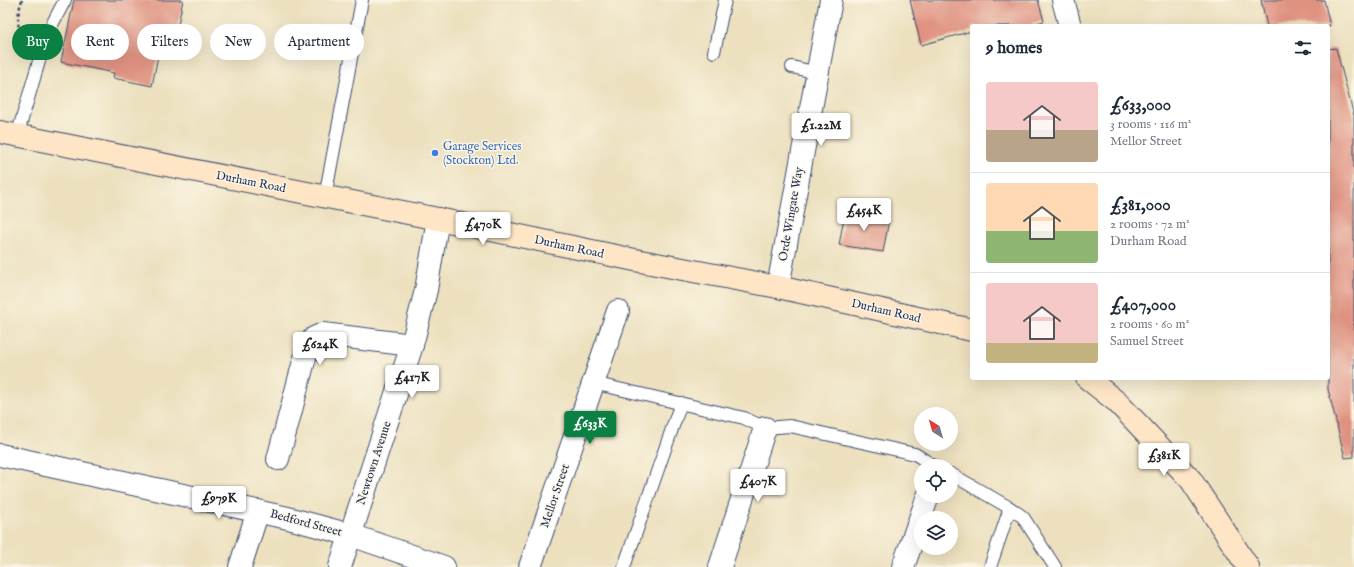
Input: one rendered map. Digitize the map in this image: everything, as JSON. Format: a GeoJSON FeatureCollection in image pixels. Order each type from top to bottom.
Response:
{"type":"FeatureCollection","features":[{"type":"Feature","properties":{"kind":"street","name":"Orde Wingate Way"},"geometry":{"type":"LineString","coordinates":[[778,287],[831,0]]}},
{"type":"Feature","properties":{"kind":"street"},"geometry":{"type":"LineString","coordinates":[[1063,0],[1069,24]]}},
{"type":"Feature","properties":{"kind":"street","name":"Durham Road"},"geometry":{"type":"LineString","coordinates":[[8,134],[635,260],[778,287],[970,330]]}},
{"type":"Feature","properties":{"kind":"street","name":"Newtown Avenue"},"geometry":{"type":"LineString","coordinates":[[340,567],[412,345],[426,290],[438,220]]}},
{"type":"Feature","properties":{"kind":"street","name":"Mellor Street"},"geometry":{"type":"LineString","coordinates":[[530,567],[618,311]]}},
{"type":"Feature","properties":{"kind":"street"},"geometry":{"type":"LineString","coordinates":[[278,459],[308,346],[314,338],[324,334],[412,345]]}},
{"type":"Feature","properties":{"kind":"street"},"geometry":{"type":"LineString","coordinates":[[1090,380],[1118,402],[1191,480],[1248,567]]}},
{"type":"Feature","properties":{"kind":"street"},"geometry":{"type":"LineString","coordinates":[[720,567],[765,428]]}},
{"type":"Feature","properties":{"kind":"street","name":"Bedford Street"},"geometry":{"type":"LineString","coordinates":[[0,455],[258,510],[351,535],[444,567]]}},
{"type":"Feature","properties":{"kind":"street"},"geometry":{"type":"LineString","coordinates":[[903,567],[926,503]]}},
{"type":"Feature","properties":{"kind":"street"},"geometry":{"type":"LineString","coordinates":[[240,567],[258,510]]}},
{"type":"Feature","properties":{"kind":"lane"},"geometry":{"type":"LineString","coordinates":[[8,134],[47,34],[65,0]]}},
{"type":"Feature","properties":{"kind":"lane"},"geometry":{"type":"LineString","coordinates":[[325,197],[362,0]]}},
{"type":"Feature","properties":{"kind":"lane"},"geometry":{"type":"LineString","coordinates":[[714,52],[725,0]]}},
{"type":"Feature","properties":{"kind":"lane"},"geometry":{"type":"LineString","coordinates":[[792,67],[818,73]]}},
{"type":"Feature","properties":{"kind":"lane"},"geometry":{"type":"LineString","coordinates":[[593,384],[744,418],[765,428],[790,426],[901,450],[915,454],[923,459]]}},
{"type":"Feature","properties":{"kind":"lane"},"geometry":{"type":"LineString","coordinates":[[624,567],[680,403]]}},
{"type":"Feature","properties":{"kind":"lane"},"geometry":{"type":"LineString","coordinates":[[958,478],[1023,517],[1055,567]]}},
{"type":"Feature","properties":{"kind":"lane"},"geometry":{"type":"LineString","coordinates":[[990,567],[1010,508]]}},
{"type":"Feature","properties":{"kind":"path"},"geometry":{"type":"LineString","coordinates":[[18,24],[22,0]]}},
{"type":"Feature","properties":{"kind":"building"},"geometry":{"type":"Polygon","coordinates":[[[74,0],[183,0],[178,24],[137,24],[137,60],[157,60],[152,86],[113,78],[114,73],[61,62],[63,60],[63,52],[74,0]]]}},
{"type":"Feature","properties":{"kind":"building"},"geometry":{"type":"Polygon","coordinates":[[[910,0],[1038,0],[1044,21],[1033,24],[970,24],[970,32],[921,45],[910,0]]]}},
{"type":"Feature","properties":{"kind":"building"},"geometry":{"type":"Polygon","coordinates":[[[1261,0],[1324,0],[1330,24],[1267,24],[1261,0]]]}},
{"type":"Feature","properties":{"kind":"building"},"geometry":{"type":"Polygon","coordinates":[[[1336,48],[1354,116],[1354,457],[1345,458],[1328,389],[1328,380],[1330,380],[1330,49],[1336,48]]]}},
{"type":"Feature","properties":{"kind":"building"},"geometry":{"type":"Polygon","coordinates":[[[845,212],[889,220],[883,252],[839,245],[845,212]]]}},
{"type":"Feature","properties":{"kind":"place","name":"Garage Services (Stockton) Ltd."},"geometry":{"type":"Point","coordinates":[435,153]}}]}
